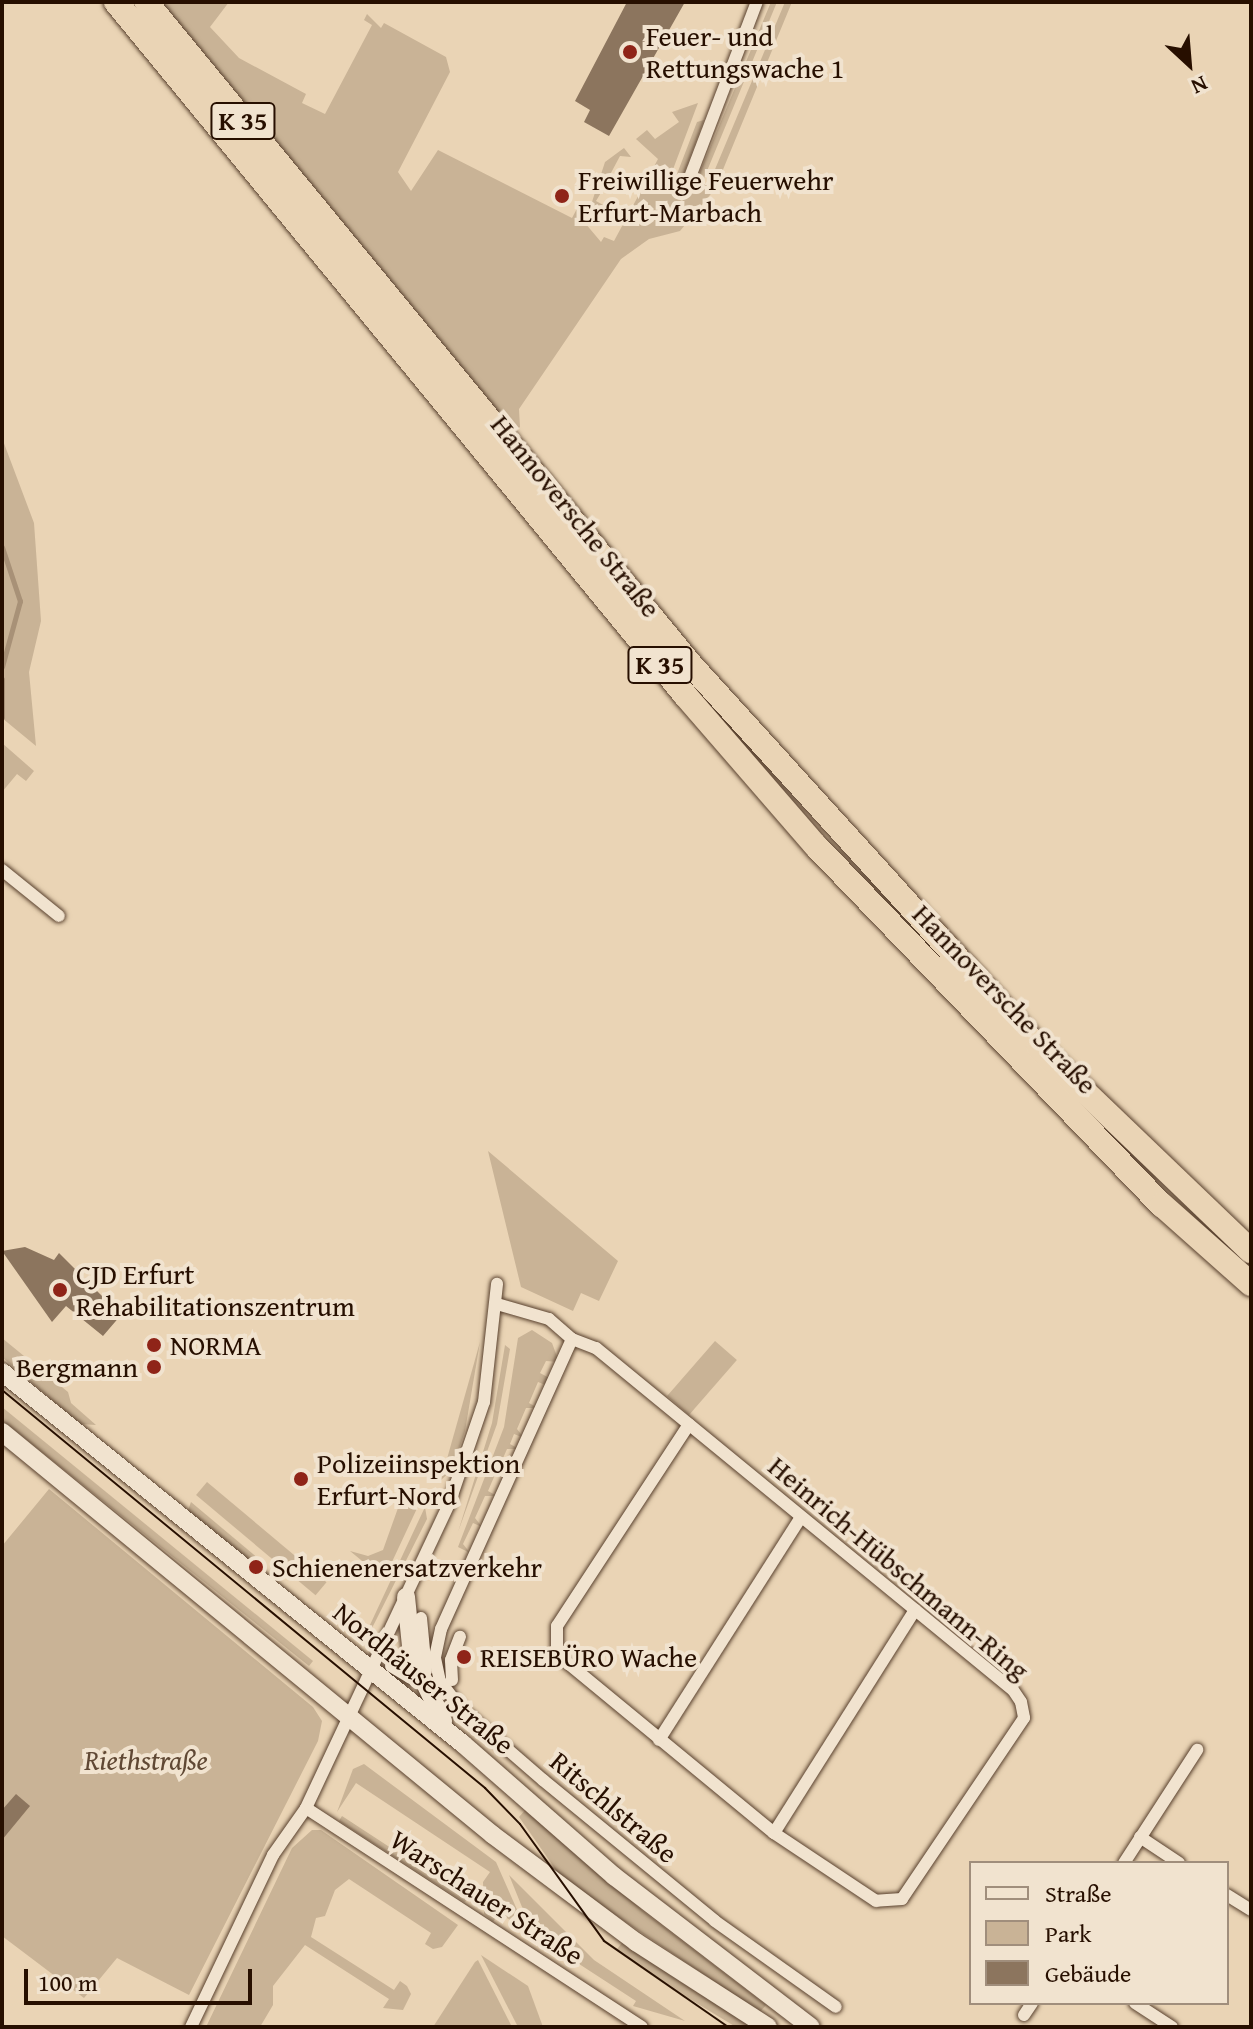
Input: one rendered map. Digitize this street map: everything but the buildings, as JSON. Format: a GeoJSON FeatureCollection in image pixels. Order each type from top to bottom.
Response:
{"type":"FeatureCollection","features":[{"type":"Feature","properties":{"kind":"highway","name":"Hannoversche Straße"},"geometry":{"type":"LineString","coordinates":[[116,2],[685,695],[816,846],[1162,1205],[1251,1284]]}},
{"type":"Feature","properties":{"kind":"highway","name":"Hannoversche Straße"},"geometry":{"type":"LineString","coordinates":[[146,2],[691,665],[1038,1047],[1251,1251]]}},
{"type":"Feature","properties":{"kind":"main road","name":"Nordhäuser Straße"},"geometry":{"type":"LineString","coordinates":[[2,1372],[463,1744],[625,1885],[811,2027]]}},
{"type":"Feature","properties":{"kind":"main road"},"geometry":{"type":"LineString","coordinates":[[2,1432],[550,1880],[768,2027]]}},
{"type":"Feature","properties":{"kind":"main road"},"geometry":{"type":"LineString","coordinates":[[406,1597],[409,1644],[420,1681],[463,1744]]}},
{"type":"Feature","properties":{"kind":"street"},"geometry":{"type":"LineString","coordinates":[[690,177],[757,2]]}},
{"type":"Feature","properties":{"kind":"street"},"geometry":{"type":"LineString","coordinates":[[2,870],[59,916]]}},
{"type":"Feature","properties":{"kind":"street"},"geometry":{"type":"LineString","coordinates":[[191,2027],[273,1855],[306,1808],[406,1597],[475,1432],[497,1304],[497,1284]]}},
{"type":"Feature","properties":{"kind":"street","name":"Heinrich-Hübschmann-Ring"},"geometry":{"type":"LineString","coordinates":[[497,1304],[549,1319],[572,1339],[596,1348],[689,1424],[801,1517],[1013,1690],[1024,1718],[902,1899],[876,1901],[774,1833],[557,1654],[553,1640],[557,1626],[689,1424]]}},
{"type":"Feature","properties":{"kind":"street","name":"Ritschlstraße"},"geometry":{"type":"LineString","coordinates":[[572,1339],[441,1629],[435,1658],[440,1681],[461,1709],[715,1921],[836,2007]]}},
{"type":"Feature","properties":{"kind":"street"},"geometry":{"type":"LineString","coordinates":[[659,1740],[801,1517]]}},
{"type":"Feature","properties":{"kind":"street"},"geometry":{"type":"LineString","coordinates":[[774,1833],[915,1610]]}},
{"type":"Feature","properties":{"kind":"street"},"geometry":{"type":"LineString","coordinates":[[421,1618],[429,1681]]}},
{"type":"Feature","properties":{"kind":"street"},"geometry":{"type":"LineString","coordinates":[[429,1681],[451,1660],[460,1637]]}},
{"type":"Feature","properties":{"kind":"street","name":"Nordhäuser Straße"},"geometry":{"type":"LineString","coordinates":[[391,1666],[429,1681]]}},
{"type":"Feature","properties":{"kind":"street"},"geometry":{"type":"LineString","coordinates":[[1125,1861],[1197,1750]]}},
{"type":"Feature","properties":{"kind":"street","name":"Warschauer Straße"},"geometry":{"type":"LineString","coordinates":[[306,1808],[642,2027]]}},
{"type":"Feature","properties":{"kind":"street"},"geometry":{"type":"LineString","coordinates":[[1140,1837],[1176,1861]]}},
{"type":"Feature","properties":{"kind":"street"},"geometry":{"type":"LineString","coordinates":[[1229,1896],[1251,1910]]}},
{"type":"Feature","properties":{"kind":"street"},"geometry":{"type":"LineString","coordinates":[[1024,2015],[1031,2005]]}},
{"type":"Feature","properties":{"kind":"street"},"geometry":{"type":"LineString","coordinates":[[1138,2005],[1172,2027]]}},
{"type":"Feature","properties":{"kind":"green space"},"geometry":{"type":"Polygon","coordinates":[[[159,2],[229,2],[210,27],[239,58],[306,94],[302,103],[325,114],[372,25],[364,20],[367,14],[381,28],[384,23],[446,57],[450,72],[398,172],[411,191],[438,150],[572,218],[580,203],[590,208],[605,162],[624,148],[631,157],[620,156],[604,186],[613,192],[602,191],[596,201],[605,206],[594,206],[585,223],[601,242],[604,237],[614,241],[658,159],[636,139],[647,130],[655,139],[679,122],[672,112],[698,103],[672,172],[677,174],[697,122],[704,120],[683,176],[696,181],[771,2],[777,2],[702,183],[708,186],[785,2],[792,2],[715,189],[680,231],[649,239],[621,259],[519,409],[520,427],[513,432],[159,2]]]}},
{"type":"Feature","properties":{"kind":"green space"},"geometry":{"type":"Polygon","coordinates":[[[2,438],[34,523],[41,621],[29,672],[36,746],[2,718],[2,438]]]}},
{"type":"Feature","properties":{"kind":"green space"},"geometry":{"type":"Polygon","coordinates":[[[2,743],[34,771],[26,781],[17,774],[2,792],[2,743]]]}},
{"type":"Feature","properties":{"kind":"green space"},"geometry":{"type":"Polygon","coordinates":[[[488,1151],[618,1261],[599,1301],[581,1293],[573,1311],[521,1287],[488,1151]]]}},
{"type":"Feature","properties":{"kind":"green space"},"geometry":{"type":"Polygon","coordinates":[[[532,1330],[552,1343],[559,1362],[546,1361],[540,1373],[551,1379],[548,1386],[538,1382],[529,1403],[538,1408],[526,1408],[517,1429],[524,1438],[514,1434],[510,1444],[519,1449],[507,1449],[500,1465],[507,1474],[497,1470],[488,1491],[497,1496],[485,1496],[475,1518],[482,1527],[473,1523],[463,1544],[470,1553],[458,1547],[504,1427],[518,1338],[532,1330]]]}},
{"type":"Feature","properties":{"kind":"green space"},"geometry":{"type":"Polygon","coordinates":[[[2,1338],[68,1392],[71,1403],[96,1425],[80,1424],[2,1357],[2,1338]]]}},
{"type":"Feature","properties":{"kind":"green space"},"geometry":{"type":"Polygon","coordinates":[[[715,1341],[737,1360],[689,1415],[667,1396],[715,1341]]]}},
{"type":"Feature","properties":{"kind":"green space"},"geometry":{"type":"Polygon","coordinates":[[[480,1342],[465,1431],[452,1470],[441,1480],[480,1342]]]}},
{"type":"Feature","properties":{"kind":"green space"},"geometry":{"type":"Polygon","coordinates":[[[505,1345],[510,1349],[497,1424],[458,1532],[492,1423],[505,1345]]]}},
{"type":"Feature","properties":{"kind":"green space"},"geometry":{"type":"Polygon","coordinates":[[[2,1407],[313,1661],[309,1666],[2,1420],[2,1407]]]}},
{"type":"Feature","properties":{"kind":"green space"},"geometry":{"type":"Polygon","coordinates":[[[207,1482],[327,1582],[316,1595],[196,1495],[207,1482]]]}},
{"type":"Feature","properties":{"kind":"green space","name":"Riethstraße"},"geometry":{"type":"Polygon","coordinates":[[[49,1489],[313,1707],[322,1721],[318,1741],[189,1995],[117,1958],[84,1998],[2,1936],[2,1546],[49,1489]]]}},
{"type":"Feature","properties":{"kind":"green space"},"geometry":{"type":"Polygon","coordinates":[[[408,1499],[420,1502],[384,1579],[350,1551],[368,1556],[383,1550],[398,1508],[408,1499]]]}},
{"type":"Feature","properties":{"kind":"green space"},"geometry":{"type":"Polygon","coordinates":[[[191,1502],[266,1565],[262,1569],[187,1513],[191,1502]]]}},
{"type":"Feature","properties":{"kind":"green space"},"geometry":{"type":"Polygon","coordinates":[[[425,1507],[427,1519],[370,1632],[369,1627],[425,1507]]]}},
{"type":"Feature","properties":{"kind":"green space"},"geometry":{"type":"Polygon","coordinates":[[[364,1764],[496,1862],[526,1930],[499,1913],[493,1922],[484,1914],[483,1882],[490,1872],[356,1783],[337,1812],[353,1769],[364,1764]]]}},
{"type":"Feature","properties":{"kind":"green space"},"geometry":{"type":"Polygon","coordinates":[[[527,1808],[644,1912],[766,2005],[760,2012],[563,1880],[519,1817],[527,1808]]]}},
{"type":"Feature","properties":{"kind":"green space"},"geometry":{"type":"Polygon","coordinates":[[[342,1816],[463,1895],[469,1886],[474,1898],[464,1902],[339,1821],[342,1816]]]}},
{"type":"Feature","properties":{"kind":"green space"},"geometry":{"type":"Polygon","coordinates":[[[312,1830],[321,1830],[458,1925],[442,1947],[433,1949],[425,1944],[431,1933],[349,1879],[335,1890],[325,1916],[316,1918],[311,1937],[394,1990],[400,1981],[407,1986],[411,1994],[403,2010],[383,2008],[389,1999],[305,1945],[273,1986],[273,2005],[260,2027],[206,2027],[292,1848],[312,1830]]]}},
{"type":"Feature","properties":{"kind":"green space"},"geometry":{"type":"Polygon","coordinates":[[[509,1875],[594,1960],[685,2021],[633,2006],[636,2001],[533,1934],[509,1875]]]}},
{"type":"Feature","properties":{"kind":"green space"},"geometry":{"type":"Polygon","coordinates":[[[622,1943],[752,2027],[736,2027],[683,1995],[617,1949],[622,1943]]]}},
{"type":"Feature","properties":{"kind":"green space"},"geometry":{"type":"Polygon","coordinates":[[[481,1955],[528,1986],[543,2027],[518,2027],[481,1955]]]}},
{"type":"Feature","properties":{"kind":"green space"},"geometry":{"type":"Polygon","coordinates":[[[478,1960],[512,2027],[433,2027],[475,1962],[478,1960]]]}},
{"type":"Feature","properties":{"kind":"waterway"},"geometry":{"type":"LineString","coordinates":[[2,547],[20,601],[2,667]]}},
{"type":"Feature","properties":{"kind":"waterway"},"geometry":{"type":"LineString","coordinates":[[2,679],[2,717]]}},
{"type":"Feature","properties":{"kind":"tram line"},"geometry":{"type":"LineString","coordinates":[[2,1390],[485,1788],[520,1824],[604,1941],[728,2027]]}},
{"type":"Feature","properties":{"kind":"place","name":"Feuer- und Rettungswache 1"},"geometry":{"type":"Point","coordinates":[630,52]}},
{"type":"Feature","properties":{"kind":"place","name":"Freiwillige Feuerwehr Erfurt-Marbach"},"geometry":{"type":"Point","coordinates":[562,196]}},
{"type":"Feature","properties":{"kind":"place","name":"CJD Erfurt Rehabilitationszentrum"},"geometry":{"type":"Point","coordinates":[60,1290]}},
{"type":"Feature","properties":{"kind":"place","name":"NORMA"},"geometry":{"type":"Point","coordinates":[154,1345]}},
{"type":"Feature","properties":{"kind":"place","name":"Bergmann"},"geometry":{"type":"Point","coordinates":[154,1367]}},
{"type":"Feature","properties":{"kind":"place","name":"Polizeiinspektion Erfurt-Nord"},"geometry":{"type":"Point","coordinates":[301,1479]}},
{"type":"Feature","properties":{"kind":"place","name":"Schienenersatzverkehr"},"geometry":{"type":"Point","coordinates":[256,1567]}},
{"type":"Feature","properties":{"kind":"place","name":"REISEBÜRO Wache"},"geometry":{"type":"Point","coordinates":[464,1657]}}]}
